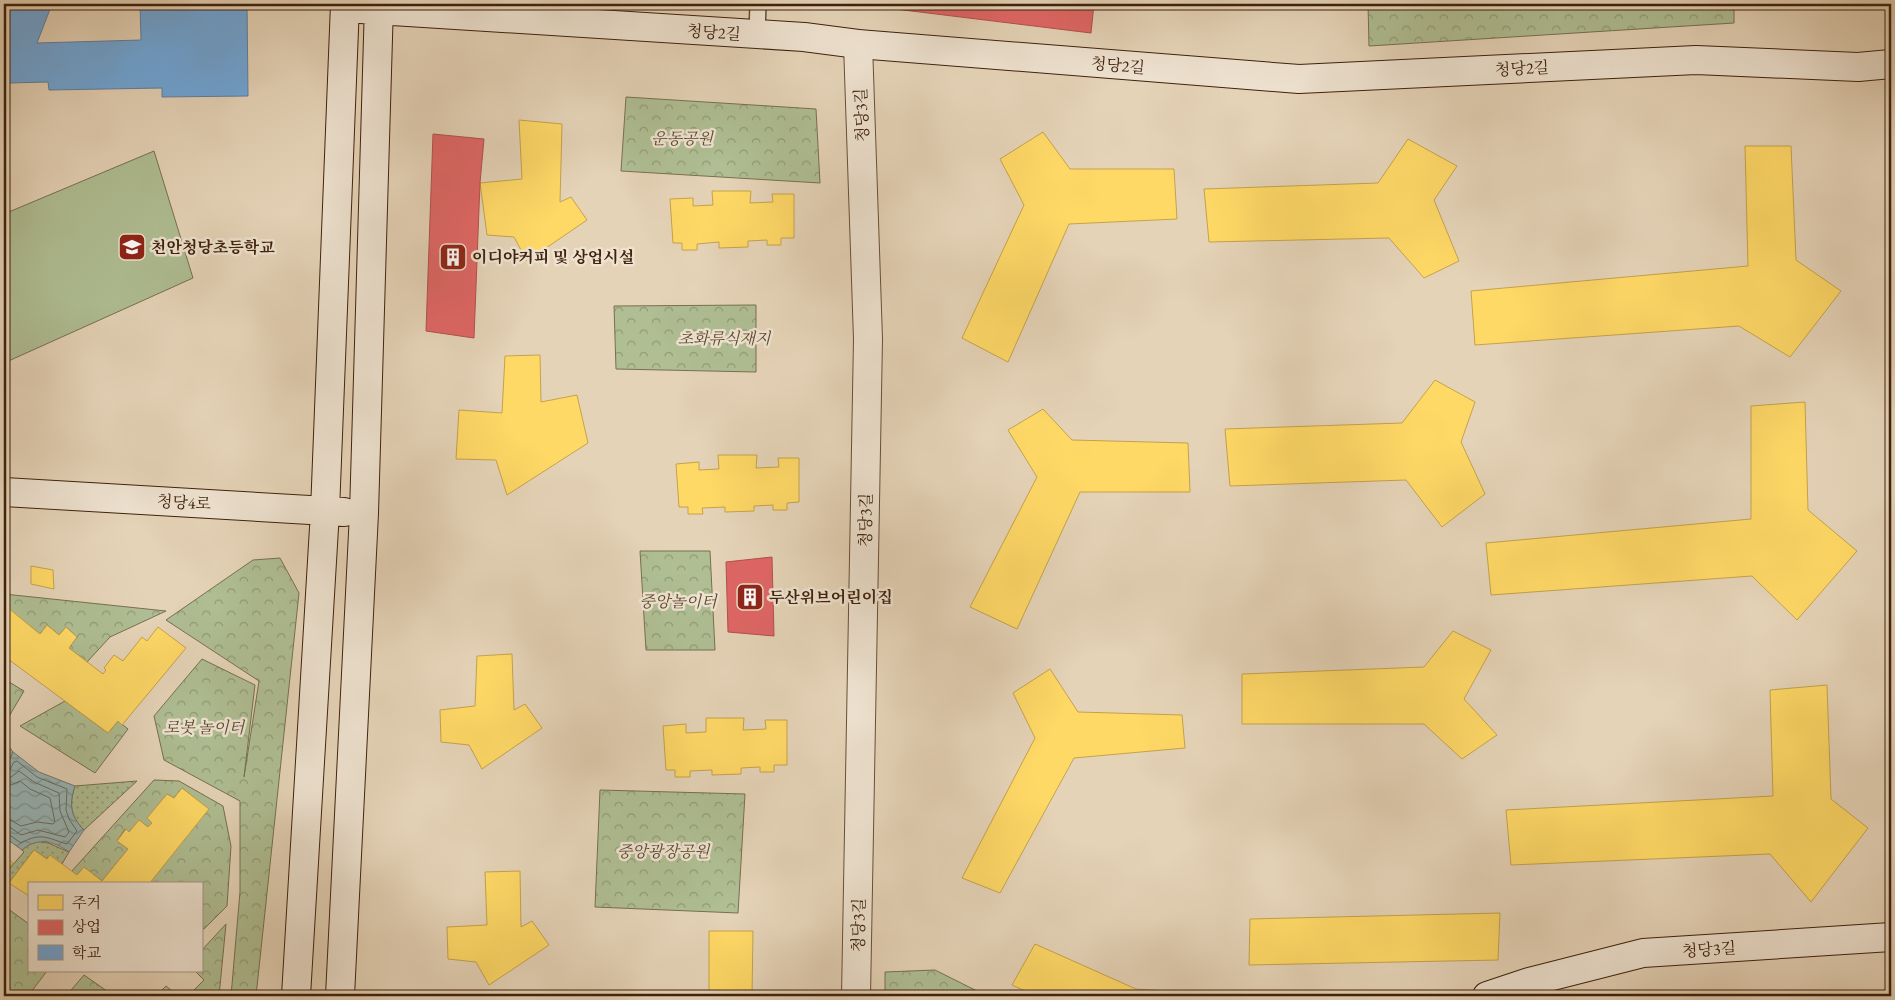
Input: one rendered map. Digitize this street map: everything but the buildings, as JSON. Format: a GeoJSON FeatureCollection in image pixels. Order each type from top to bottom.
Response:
{"type":"FeatureCollection","features":[{"type":"Feature","properties":{"kind":"street","name":"청당2길"},"geometry":{"type":"LineString","coordinates":[[345,6],[804,37],[858,44],[1298,79],[1696,60],[1858,67],[1891,64]]}},
{"type":"Feature","properties":{"kind":"street"},"geometry":{"type":"LineString","coordinates":[[296,996],[325,511],[345,6]]}},
{"type":"Feature","properties":{"kind":"street"},"geometry":{"type":"LineString","coordinates":[[340,996],[364,513],[379,7]]}},
{"type":"Feature","properties":{"kind":"street","name":"청당3길"},"geometry":{"type":"LineString","coordinates":[[856,996],[868,339],[858,44]]}},
{"type":"Feature","properties":{"kind":"street","name":"청당4로"},"geometry":{"type":"LineString","coordinates":[[4,492],[364,513]]}},
{"type":"Feature","properties":{"kind":"street","name":"청당3길"},"geometry":{"type":"LineString","coordinates":[[1487,996],[1531,989],[1643,953],[1891,937]]}},
{"type":"Feature","properties":{"kind":"lane"},"geometry":{"type":"LineString","coordinates":[[757,34],[758,4]]}},
{"type":"Feature","properties":{"kind":"green space"},"geometry":{"type":"Polygon","coordinates":[[[1368,4],[1734,4],[1734,23],[1369,46],[1368,4]]]}},
{"type":"Feature","properties":{"kind":"green space","name":"운동공원"},"geometry":{"type":"Polygon","coordinates":[[[626,97],[816,109],[820,183],[621,171],[626,97]]]}},
{"type":"Feature","properties":{"kind":"green space"},"geometry":{"type":"Polygon","coordinates":[[[154,151],[193,278],[4,363],[4,214],[154,151]]]}},
{"type":"Feature","properties":{"kind":"green space","name":"초화류식재지"},"geometry":{"type":"Polygon","coordinates":[[[756,305],[756,372],[616,369],[614,306],[756,305]]]}},
{"type":"Feature","properties":{"kind":"green space","name":"중앙놀이터"},"geometry":{"type":"Polygon","coordinates":[[[640,551],[710,551],[715,650],[646,650],[640,551]]]}},
{"type":"Feature","properties":{"kind":"green space","name":"로봇 놀이터"},"geometry":{"type":"Polygon","coordinates":[[[280,558],[299,593],[256,996],[231,996],[240,892],[240,801],[164,760],[154,716],[202,659],[255,685],[244,777],[259,681],[166,620],[253,560],[280,558]]]}},
{"type":"Feature","properties":{"kind":"green space"},"geometry":{"type":"Polygon","coordinates":[[[4,594],[166,611],[110,637],[87,662],[69,648],[77,637],[66,627],[59,635],[47,625],[40,634],[7,608],[4,611],[4,594]]]}},
{"type":"Feature","properties":{"kind":"green space"},"geometry":{"type":"Polygon","coordinates":[[[4,679],[24,691],[8,718],[4,715],[4,679]]]}},
{"type":"Feature","properties":{"kind":"green space"},"geometry":{"type":"Polygon","coordinates":[[[65,701],[108,733],[118,721],[128,729],[95,773],[20,726],[65,701]]]}},
{"type":"Feature","properties":{"kind":"green space"},"geometry":{"type":"Polygon","coordinates":[[[7,744],[13,752],[4,773],[4,748],[7,744]]]}},
{"type":"Feature","properties":{"kind":"green space"},"geometry":{"type":"Polygon","coordinates":[[[154,780],[179,781],[223,806],[231,846],[227,906],[204,929],[202,929],[202,882],[151,882],[208,809],[182,788],[174,798],[167,794],[148,818],[152,823],[148,827],[139,821],[129,832],[125,829],[117,841],[128,849],[102,881],[84,867],[77,875],[71,872],[154,780]]]}},
{"type":"Feature","properties":{"kind":"green space"},"geometry":{"type":"Polygon","coordinates":[[[137,781],[84,830],[79,825],[72,810],[75,786],[137,781]]]}},
{"type":"Feature","properties":{"kind":"green space","name":"중앙광장공원"},"geometry":{"type":"Polygon","coordinates":[[[600,790],[745,794],[738,913],[595,907],[600,790]]]}},
{"type":"Feature","properties":{"kind":"green space"},"geometry":{"type":"Polygon","coordinates":[[[38,841],[69,852],[62,864],[47,859],[34,850],[9,883],[4,883],[4,875],[24,852],[22,850],[30,843],[38,841]]]}},
{"type":"Feature","properties":{"kind":"green space"},"geometry":{"type":"Polygon","coordinates":[[[4,906],[28,923],[28,972],[46,972],[28,996],[4,996],[4,906]]]}},
{"type":"Feature","properties":{"kind":"green space"},"geometry":{"type":"Polygon","coordinates":[[[226,924],[219,996],[188,996],[204,980],[196,972],[202,972],[202,950],[226,924]]]}},
{"type":"Feature","properties":{"kind":"green space"},"geometry":{"type":"Polygon","coordinates":[[[935,970],[987,996],[885,996],[885,972],[935,970]]]}},
{"type":"Feature","properties":{"kind":"green space"},"geometry":{"type":"Polygon","coordinates":[[[84,975],[114,996],[66,996],[84,975]]]}},
{"type":"Feature","properties":{"kind":"green space"},"geometry":{"type":"Polygon","coordinates":[[[166,986],[178,996],[156,996],[166,986]]]}},
{"type":"Feature","properties":{"kind":"water"},"geometry":{"type":"Polygon","coordinates":[[[13,752],[39,772],[75,786],[72,798],[73,815],[84,830],[69,852],[57,845],[46,842],[34,843],[22,850],[4,837],[4,773],[13,752]]]}},
{"type":"Feature","properties":{"kind":"place","name":"천안청당초등학교"},"geometry":{"type":"Point","coordinates":[132,247]}},
{"type":"Feature","properties":{"kind":"place","name":"이디야커피 및 상업시설"},"geometry":{"type":"Point","coordinates":[453,257]}},
{"type":"Feature","properties":{"kind":"place","name":"두산위브어린이집"},"geometry":{"type":"Point","coordinates":[750,597]}}]}
